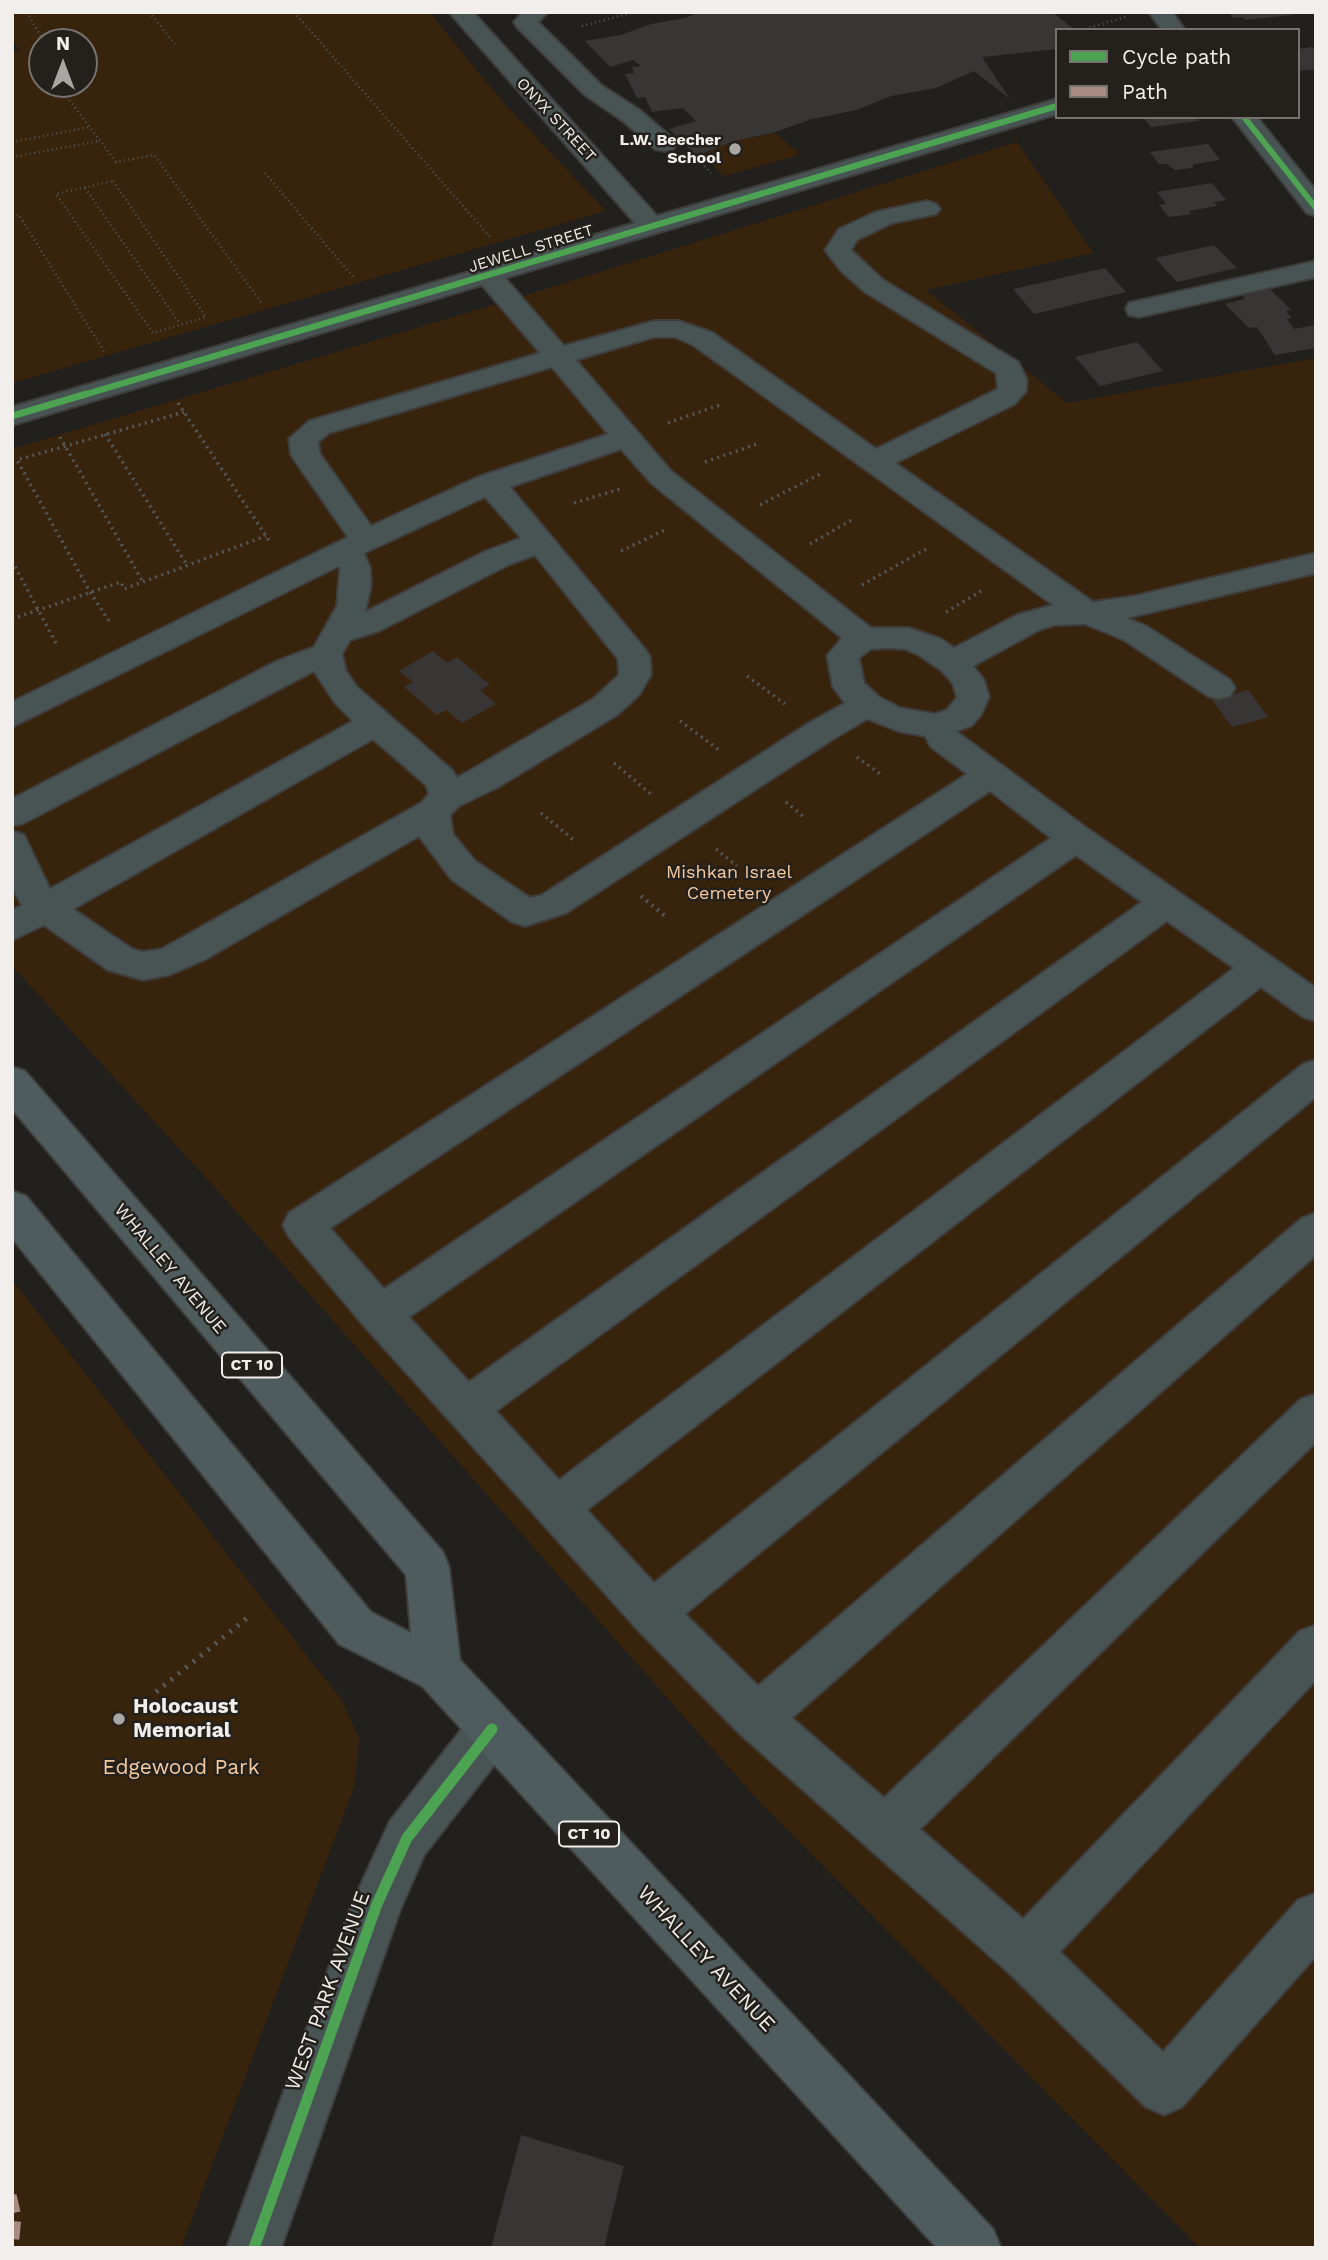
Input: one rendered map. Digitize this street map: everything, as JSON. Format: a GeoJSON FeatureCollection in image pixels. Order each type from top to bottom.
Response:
{"type":"FeatureCollection","features":[{"type":"Feature","properties":{"kind":"main road","name":"WHALLEY AVENUE"},"geometry":{"type":"LineString","coordinates":[[12,1082],[427,1567],[438,1670]]}},
{"type":"Feature","properties":{"kind":"main road","name":"WHALLEY AVENUE"},"geometry":{"type":"LineString","coordinates":[[12,1208],[355,1628],[438,1670],[974,2248]]}},
{"type":"Feature","properties":{"kind":"street","name":"ONYX STREET"},"geometry":{"type":"LineString","coordinates":[[460,12],[528,91],[653,227]]}},
{"type":"Feature","properties":{"kind":"street"},"geometry":{"type":"LineString","coordinates":[[537,12],[525,22],[593,90],[632,116],[664,144]]}},
{"type":"Feature","properties":{"kind":"street"},"geometry":{"type":"LineString","coordinates":[[1160,12],[1172,28]]}},
{"type":"Feature","properties":{"kind":"street","name":"JEWELL STREET"},"geometry":{"type":"LineString","coordinates":[[12,416],[1055,107]]}},
{"type":"Feature","properties":{"kind":"street"},"geometry":{"type":"LineString","coordinates":[[1246,119],[1316,207]]}},
{"type":"Feature","properties":{"kind":"street"},"geometry":{"type":"LineString","coordinates":[[873,462],[1005,398],[1012,391],[1013,380],[1008,368],[874,286],[850,265],[838,250],[848,235],[886,218],[927,209]]}},
{"type":"Feature","properties":{"kind":"street"},"geometry":{"type":"LineString","coordinates":[[1139,309],[1316,269]]}},
{"type":"Feature","properties":{"kind":"street"},"geometry":{"type":"LineString","coordinates":[[489,276],[661,477],[864,639]]}},
{"type":"Feature","properties":{"kind":"street"},"geometry":{"type":"LineString","coordinates":[[867,705],[821,731],[554,904],[525,914],[463,870],[436,836],[441,779],[375,723],[346,695],[330,673],[331,644],[353,606],[356,544],[306,455],[303,439],[319,427],[636,332],[679,329],[702,339],[1088,613],[1135,634],[1219,688]]}},
{"type":"Feature","properties":{"kind":"street"},"geometry":{"type":"LineString","coordinates":[[12,716],[356,544],[488,484],[626,437]]}},
{"type":"Feature","properties":{"kind":"street"},"geometry":{"type":"LineString","coordinates":[[12,844],[31,891],[45,908],[121,960],[143,966],[169,961],[486,779],[605,707],[628,688],[635,675],[634,657],[506,499],[488,484]]}},
{"type":"Feature","properties":{"kind":"street"},"geometry":{"type":"LineString","coordinates":[[12,814],[368,624],[497,558],[539,542]]}},
{"type":"Feature","properties":{"kind":"street"},"geometry":{"type":"LineString","coordinates":[[953,663],[1028,622],[1054,615],[1135,606],[1316,564]]}},
{"type":"Feature","properties":{"kind":"street"},"geometry":{"type":"LineString","coordinates":[[864,639],[909,639],[930,647],[953,663],[968,680],[973,697],[969,707],[959,718],[937,726],[913,724],[888,716],[867,705],[849,688],[843,666],[843,656],[864,639]]}},
{"type":"Feature","properties":{"kind":"street"},"geometry":{"type":"LineString","coordinates":[[12,927],[375,723]]}},
{"type":"Feature","properties":{"kind":"street"},"geometry":{"type":"LineString","coordinates":[[937,726],[943,739],[1076,838],[1316,1007]]}},
{"type":"Feature","properties":{"kind":"street"},"geometry":{"type":"LineString","coordinates":[[991,774],[303,1224],[380,1314],[652,1613],[757,1718],[1025,1953],[1164,2090],[1316,1918]]}},
{"type":"Feature","properties":{"kind":"street"},"geometry":{"type":"LineString","coordinates":[[380,1314],[1076,838]]}},
{"type":"Feature","properties":{"kind":"street"},"geometry":{"type":"LineString","coordinates":[[466,1409],[1166,903]]}},
{"type":"Feature","properties":{"kind":"street"},"geometry":{"type":"LineString","coordinates":[[556,1508],[1259,969]]}},
{"type":"Feature","properties":{"kind":"street"},"geometry":{"type":"LineString","coordinates":[[652,1613],[1316,1075]]}},
{"type":"Feature","properties":{"kind":"street"},"geometry":{"type":"LineString","coordinates":[[757,1718],[1316,1230]]}},
{"type":"Feature","properties":{"kind":"street"},"geometry":{"type":"LineString","coordinates":[[885,1830],[1316,1413]]}},
{"type":"Feature","properties":{"kind":"street"},"geometry":{"type":"LineString","coordinates":[[1025,1953],[1316,1647]]}},
{"type":"Feature","properties":{"kind":"street","name":"WEST PARK AVENUE"},"geometry":{"type":"LineString","coordinates":[[254,2248],[377,1905],[407,1838],[492,1729]]}},
{"type":"Feature","properties":{"kind":"path"},"geometry":{"type":"LineString","coordinates":[[27,12],[36,28]]}},
{"type":"Feature","properties":{"kind":"path"},"geometry":{"type":"LineString","coordinates":[[149,12],[175,44]]}},
{"type":"Feature","properties":{"kind":"path"},"geometry":{"type":"LineString","coordinates":[[294,12],[497,246]]}},
{"type":"Feature","properties":{"kind":"path"},"geometry":{"type":"LineString","coordinates":[[576,28],[635,12]]}},
{"type":"Feature","properties":{"kind":"path"},"geometry":{"type":"LineString","coordinates":[[1088,28],[1133,15]]}},
{"type":"Feature","properties":{"kind":"path"},"geometry":{"type":"LineString","coordinates":[[68,98],[116,162],[154,155],[269,313]]}},
{"type":"Feature","properties":{"kind":"path"},"geometry":{"type":"LineString","coordinates":[[12,142],[90,127]]}},
{"type":"Feature","properties":{"kind":"path"},"geometry":{"type":"LineString","coordinates":[[12,157],[99,141]]}},
{"type":"Feature","properties":{"kind":"path"},"geometry":{"type":"LineString","coordinates":[[265,173],[362,287]]}},
{"type":"Feature","properties":{"kind":"path"},"geometry":{"type":"LineString","coordinates":[[113,181],[206,317],[153,332],[56,194],[85,188],[113,181]]}},
{"type":"Feature","properties":{"kind":"path"},"geometry":{"type":"LineString","coordinates":[[85,188],[185,330]]}},
{"type":"Feature","properties":{"kind":"path"},"geometry":{"type":"LineString","coordinates":[[12,216],[19,215],[109,359]]}},
{"type":"Feature","properties":{"kind":"path"},"geometry":{"type":"LineString","coordinates":[[179,403],[270,542]]}},
{"type":"Feature","properties":{"kind":"path"},"geometry":{"type":"LineString","coordinates":[[626,437],[720,405]]}},
{"type":"Feature","properties":{"kind":"path"},"geometry":{"type":"LineString","coordinates":[[12,465],[18,463],[17,460],[184,412]]}},
{"type":"Feature","properties":{"kind":"path"},"geometry":{"type":"LineString","coordinates":[[106,434],[187,565]]}},
{"type":"Feature","properties":{"kind":"path"},"geometry":{"type":"LineString","coordinates":[[61,439],[144,582]]}},
{"type":"Feature","properties":{"kind":"path"},"geometry":{"type":"LineString","coordinates":[[661,477],[760,443]]}},
{"type":"Feature","properties":{"kind":"path"},"geometry":{"type":"LineString","coordinates":[[18,463],[109,621]]}},
{"type":"Feature","properties":{"kind":"path"},"geometry":{"type":"LineString","coordinates":[[722,525],[820,474]]}},
{"type":"Feature","properties":{"kind":"path"},"geometry":{"type":"LineString","coordinates":[[773,565],[855,518]]}},
{"type":"Feature","properties":{"kind":"path"},"geometry":{"type":"LineString","coordinates":[[12,619],[121,582],[124,589],[266,536]]}},
{"type":"Feature","properties":{"kind":"path"},"geometry":{"type":"LineString","coordinates":[[825,606],[926,549]]}},
{"type":"Feature","properties":{"kind":"path"},"geometry":{"type":"LineString","coordinates":[[12,561],[58,647]]}},
{"type":"Feature","properties":{"kind":"path"},"geometry":{"type":"LineString","coordinates":[[156,1692],[247,1618]]}},
{"type":"Feature","properties":{"kind":"green space"},"geometry":{"type":"Polygon","coordinates":[[[12,12],[429,12],[503,102],[606,211],[12,383],[12,52],[19,50],[12,39],[12,12]]]}},
{"type":"Feature","properties":{"kind":"green space"},"geometry":{"type":"Polygon","coordinates":[[[775,133],[798,152],[796,156],[724,176],[702,154],[738,140],[775,133]]]}},
{"type":"Feature","properties":{"kind":"green space","name":"Mishkan Israel Cemetery"},"geometry":{"type":"Polygon","coordinates":[[[1017,142],[1093,253],[926,290],[1067,403],[1316,358],[1316,2248],[1200,2248],[756,1798],[217,1190],[12,966],[12,449],[520,297],[1017,142]]]}},
{"type":"Feature","properties":{"kind":"green space","name":"Edgewood Park"},"geometry":{"type":"Polygon","coordinates":[[[12,1280],[341,1699],[359,1738],[354,1787],[181,2248],[12,2248],[12,1280]]]}},
{"type":"Feature","properties":{"kind":"building"},"geometry":{"type":"Polygon","coordinates":[[[701,12],[1052,12],[1072,28],[1055,28],[1055,49],[982,57],[1010,99],[974,71],[936,88],[891,96],[857,110],[812,119],[772,133],[734,141],[696,156],[669,129],[696,121],[683,108],[652,112],[645,97],[637,98],[625,74],[634,73],[632,67],[641,66],[633,60],[610,67],[585,41],[621,35],[651,24],[685,18],[701,12]]]}},
{"type":"Feature","properties":{"kind":"building"},"geometry":{"type":"Polygon","coordinates":[[[1229,12],[1290,12],[1292,15],[1245,20],[1242,17],[1233,18],[1229,12]]]}},
{"type":"Feature","properties":{"kind":"building"},"geometry":{"type":"Polygon","coordinates":[[[1316,48],[1316,69],[1300,71],[1300,49],[1316,48]]]}},
{"type":"Feature","properties":{"kind":"building"},"geometry":{"type":"Polygon","coordinates":[[[1145,119],[1199,121],[1151,127],[1145,119]]]}},
{"type":"Feature","properties":{"kind":"building"},"geometry":{"type":"Polygon","coordinates":[[[1208,144],[1220,160],[1194,164],[1192,168],[1175,170],[1167,164],[1159,164],[1150,152],[1208,144]]]}},
{"type":"Feature","properties":{"kind":"building"},"geometry":{"type":"Polygon","coordinates":[[[1212,183],[1226,200],[1214,202],[1217,206],[1169,217],[1159,205],[1166,204],[1157,192],[1212,183]]]}},
{"type":"Feature","properties":{"kind":"building"},"geometry":{"type":"Polygon","coordinates":[[[1214,245],[1237,268],[1177,282],[1155,258],[1214,245]]]}},
{"type":"Feature","properties":{"kind":"building"},"geometry":{"type":"Polygon","coordinates":[[[1105,268],[1126,292],[1034,314],[1013,289],[1105,268]]]}},
{"type":"Feature","properties":{"kind":"building"},"geometry":{"type":"Polygon","coordinates":[[[1270,289],[1291,310],[1286,311],[1292,318],[1287,319],[1294,329],[1315,325],[1316,348],[1275,355],[1257,327],[1249,328],[1225,304],[1245,299],[1242,295],[1270,289]]]}},
{"type":"Feature","properties":{"kind":"building"},"geometry":{"type":"Polygon","coordinates":[[[1137,342],[1163,371],[1100,386],[1075,357],[1137,342]]]}},
{"type":"Feature","properties":{"kind":"building"},"geometry":{"type":"Polygon","coordinates":[[[433,651],[447,663],[457,657],[490,685],[480,690],[496,704],[462,723],[446,710],[437,715],[404,687],[413,682],[399,671],[433,651]]]}},
{"type":"Feature","properties":{"kind":"building"},"geometry":{"type":"Polygon","coordinates":[[[1248,690],[1268,717],[1232,727],[1212,700],[1248,690]]]}},
{"type":"Feature","properties":{"kind":"building"},"geometry":{"type":"Polygon","coordinates":[[[521,2135],[624,2166],[604,2248],[491,2248],[521,2135]]]}},
{"type":"Feature","properties":{"kind":"marked path"},"geometry":{"type":"LineString","coordinates":[[12,2195],[17,2216],[14,2248]]}},
{"type":"Feature","properties":{"kind":"cycle path"},"geometry":{"type":"LineString","coordinates":[[12,416],[1055,107]]}},
{"type":"Feature","properties":{"kind":"cycle path"},"geometry":{"type":"LineString","coordinates":[[1246,119],[1316,208]]}},
{"type":"Feature","properties":{"kind":"cycle path"},"geometry":{"type":"LineString","coordinates":[[254,2248],[377,1904],[407,1838],[492,1729]]}},
{"type":"Feature","properties":{"kind":"place","name":"L.W. Beecher School"},"geometry":{"type":"Point","coordinates":[735,149]}},
{"type":"Feature","properties":{"kind":"place","name":"Holocaust Memorial"},"geometry":{"type":"Point","coordinates":[119,1719]}}]}
